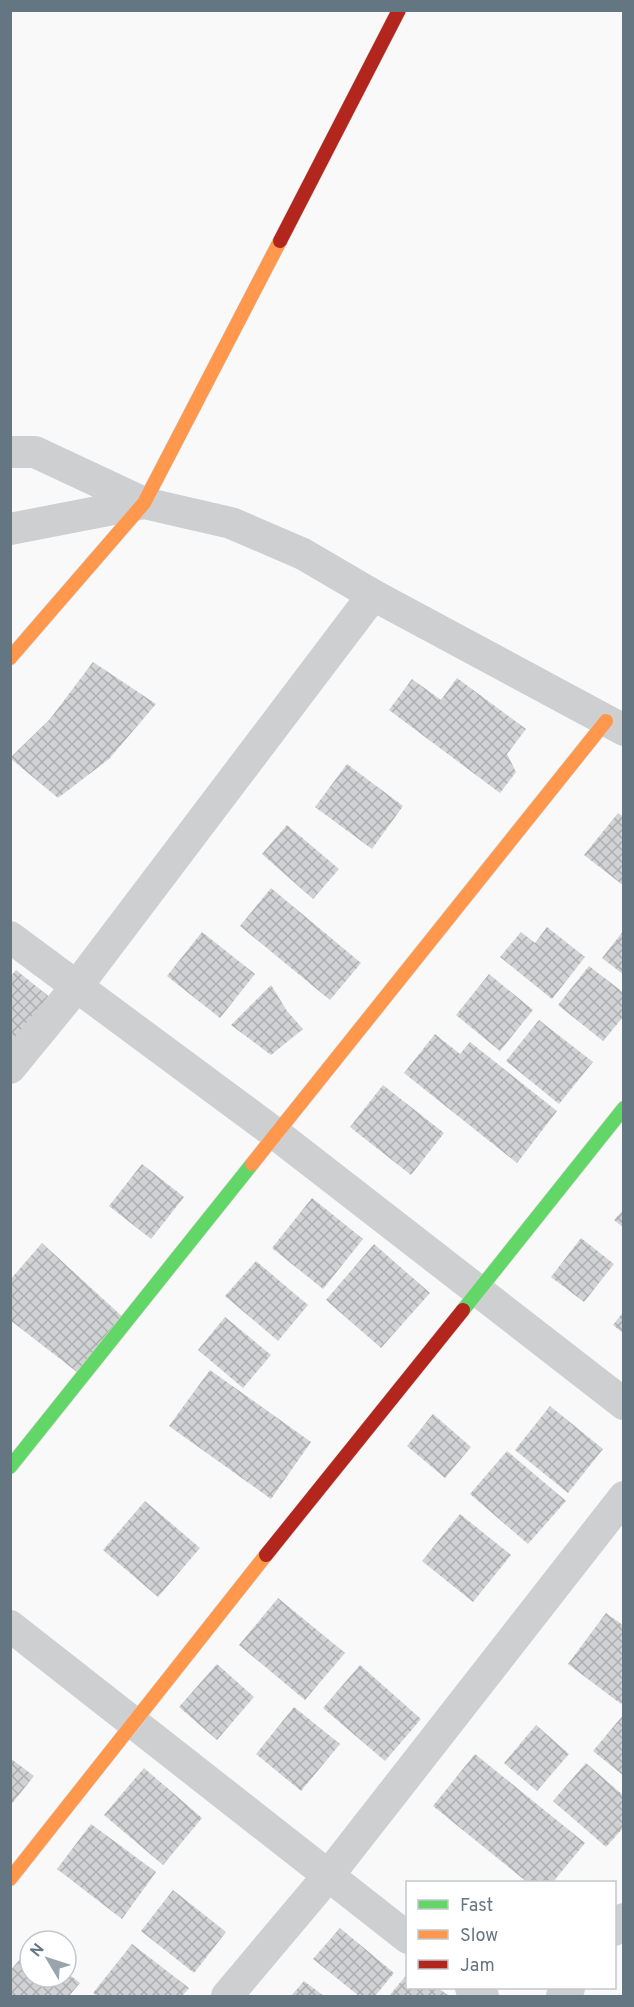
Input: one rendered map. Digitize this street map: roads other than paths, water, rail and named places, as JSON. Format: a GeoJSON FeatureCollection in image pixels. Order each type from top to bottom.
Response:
{"type":"FeatureCollection","features":[{"type":"Feature","properties":{"kind":"street"},"geometry":{"type":"LineString","coordinates":[[10,657],[144,503],[399,10]]}},
{"type":"Feature","properties":{"kind":"street"},"geometry":{"type":"LineString","coordinates":[[10,452],[35,452],[144,503],[231,523],[303,555],[615,725],[276,1134],[10,1467]]}},
{"type":"Feature","properties":{"kind":"street"},"geometry":{"type":"LineString","coordinates":[[10,529],[144,503]]}},
{"type":"Feature","properties":{"kind":"street"},"geometry":{"type":"LineString","coordinates":[[10,1068],[77,986],[373,595]]}},
{"type":"Feature","properties":{"kind":"street"},"geometry":{"type":"LineString","coordinates":[[10,937],[276,1134],[624,1404]]}},
{"type":"Feature","properties":{"kind":"street"},"geometry":{"type":"LineString","coordinates":[[10,1879],[624,1108]]}},
{"type":"Feature","properties":{"kind":"street"},"geometry":{"type":"LineString","coordinates":[[227,1996],[328,1876],[624,1497]]}},
{"type":"Feature","properties":{"kind":"street"},"geometry":{"type":"LineString","coordinates":[[10,1626],[406,1936]]}}]}
